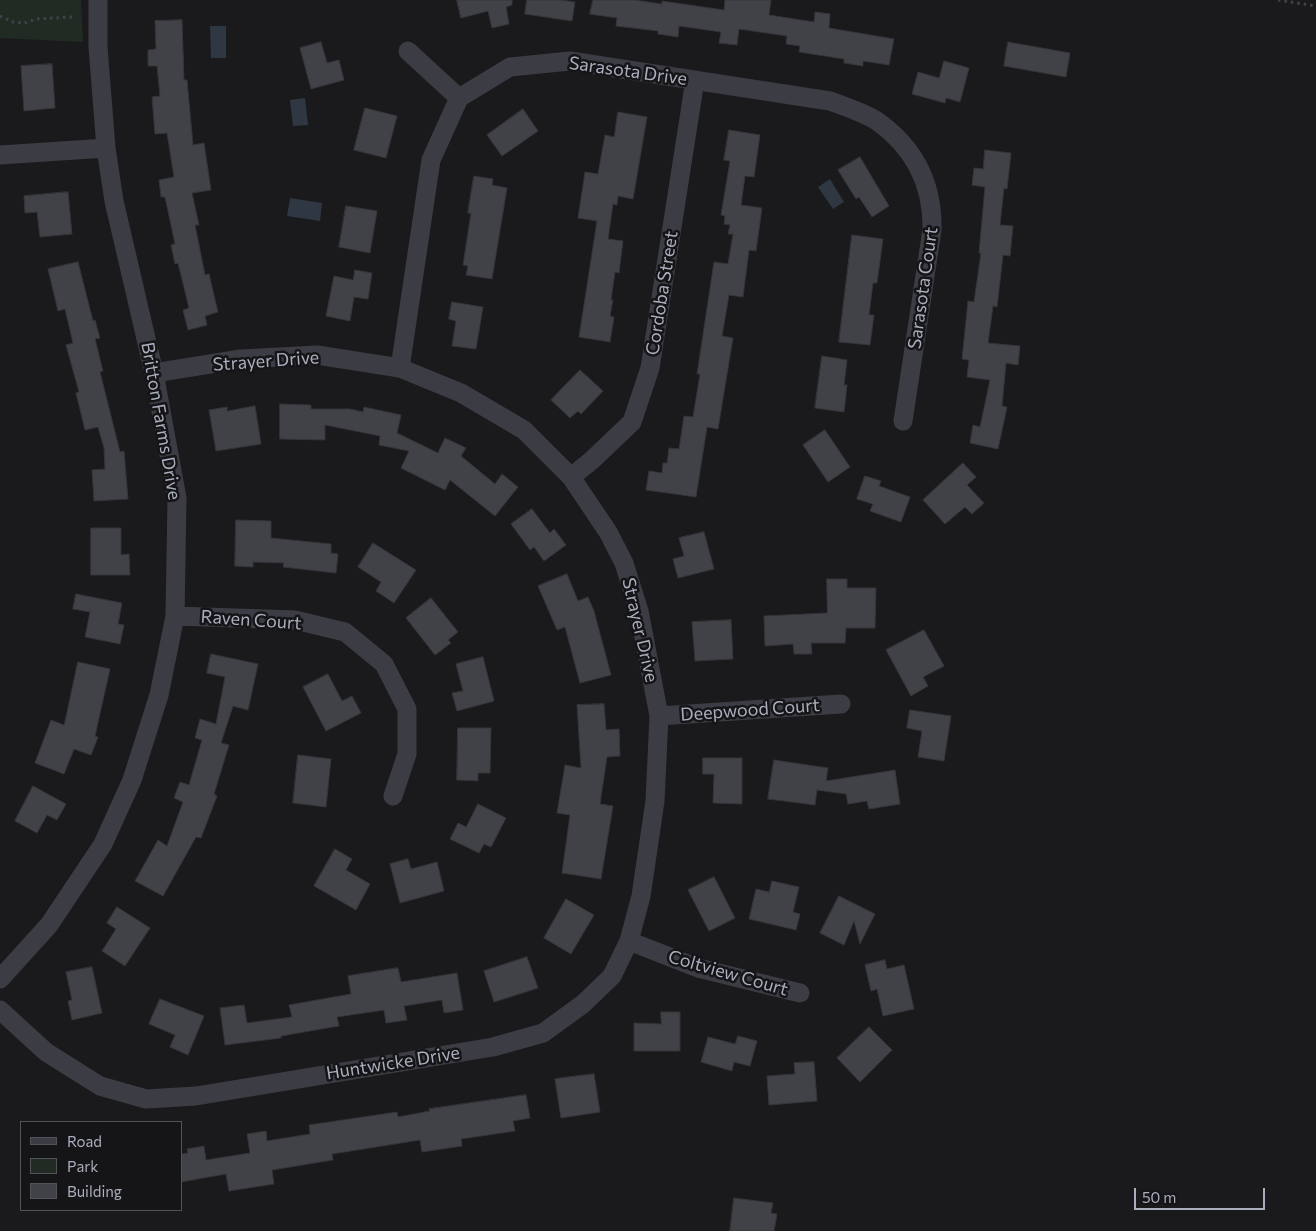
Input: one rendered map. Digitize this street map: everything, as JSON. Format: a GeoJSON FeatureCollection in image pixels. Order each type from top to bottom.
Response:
{"type":"FeatureCollection","features":[{"type":"Feature","properties":{"kind":"street","name":"Britton Farms Drive"},"geometry":{"type":"LineString","coordinates":[[0,979],[48,925],[103,844],[132,780],[159,695],[174,616],[177,498],[154,373],[114,201],[106,148],[98,47],[98,0]]}},
{"type":"Feature","properties":{"kind":"street"},"geometry":{"type":"LineString","coordinates":[[400,368],[431,160],[459,98],[408,51]]}},
{"type":"Feature","properties":{"kind":"street","name":"Sarasota Drive"},"geometry":{"type":"LineString","coordinates":[[459,98],[510,67],[570,60],[830,102],[854,110],[876,121],[898,139],[913,157]]}},
{"type":"Feature","properties":{"kind":"street","name":"Cordoba Street"},"geometry":{"type":"LineString","coordinates":[[571,477],[591,461],[632,422],[650,368],[695,80]]}},
{"type":"Feature","properties":{"kind":"street"},"geometry":{"type":"LineString","coordinates":[[0,154],[106,148]]}},
{"type":"Feature","properties":{"kind":"street","name":"Sarasota Court"},"geometry":{"type":"LineString","coordinates":[[903,421],[932,230],[933,212],[923,175],[913,157]]}},
{"type":"Feature","properties":{"kind":"street","name":"Strayer Drive"},"geometry":{"type":"LineString","coordinates":[[154,373],[241,359],[318,355],[400,368],[460,393],[524,430],[571,477],[608,532],[624,564],[640,611],[659,716],[656,801]]}},
{"type":"Feature","properties":{"kind":"street","name":"Raven Court"},"geometry":{"type":"LineString","coordinates":[[174,616],[295,620],[344,632],[384,664],[407,710],[407,754],[393,796]]}},
{"type":"Feature","properties":{"kind":"street","name":"Deepwood Court"},"geometry":{"type":"LineString","coordinates":[[659,716],[841,704]]}},
{"type":"Feature","properties":{"kind":"street","name":"Huntwicke Drive"},"geometry":{"type":"LineString","coordinates":[[0,1010],[46,1052],[100,1086],[146,1099],[187,1097],[493,1047],[543,1033],[583,1004],[612,976],[629,941],[642,896],[656,801]]}},
{"type":"Feature","properties":{"kind":"street","name":"Coltview Court"},"geometry":{"type":"LineString","coordinates":[[629,941],[698,968],[800,993]]}},
{"type":"Feature","properties":{"kind":"path"},"geometry":{"type":"LineString","coordinates":[[1278,0],[1316,6]]}},
{"type":"Feature","properties":{"kind":"path"},"geometry":{"type":"LineString","coordinates":[[0,16],[13,22],[72,17]]}},
{"type":"Feature","properties":{"kind":"green space"},"geometry":{"type":"Polygon","coordinates":[[[0,0],[81,0],[83,42],[0,38],[0,0]]]}},
{"type":"Feature","properties":{"kind":"water"},"geometry":{"type":"Polygon","coordinates":[[[210,26],[226,26],[226,58],[211,58],[210,26]]]}},
{"type":"Feature","properties":{"kind":"water"},"geometry":{"type":"Polygon","coordinates":[[[305,98],[308,125],[293,126],[290,100],[305,98]]]}},
{"type":"Feature","properties":{"kind":"water"},"geometry":{"type":"Polygon","coordinates":[[[830,179],[844,202],[833,209],[818,187],[830,179]]]}},
{"type":"Feature","properties":{"kind":"water"},"geometry":{"type":"Polygon","coordinates":[[[290,198],[322,203],[320,221],[287,216],[290,198]]]}},
{"type":"Feature","properties":{"kind":"building"},"geometry":{"type":"Polygon","coordinates":[[[457,0],[512,0],[512,5],[506,7],[509,24],[492,28],[488,11],[461,18],[457,0]]]}},
{"type":"Feature","properties":{"kind":"building"},"geometry":{"type":"Polygon","coordinates":[[[527,0],[575,2],[572,21],[525,14],[527,0]]]}},
{"type":"Feature","properties":{"kind":"building"},"geometry":{"type":"Polygon","coordinates":[[[593,0],[635,0],[662,4],[662,1],[724,10],[725,0],[771,0],[769,15],[814,22],[815,12],[830,14],[829,28],[894,39],[889,65],[863,61],[863,66],[844,63],[844,59],[799,52],[800,46],[786,44],[787,36],[739,29],[737,45],[719,43],[721,32],[679,26],[678,37],[658,34],[658,31],[616,26],[617,18],[590,14],[593,0]]]}},
{"type":"Feature","properties":{"kind":"building"},"geometry":{"type":"Polygon","coordinates":[[[182,20],[184,80],[187,80],[193,145],[204,143],[211,190],[192,193],[199,225],[195,225],[205,275],[209,274],[218,312],[205,316],[207,325],[188,330],[183,310],[189,308],[178,263],[175,264],[171,245],[175,244],[165,197],[161,197],[159,180],[174,177],[167,133],[155,134],[152,97],[160,96],[157,66],[148,66],[148,50],[156,49],[155,21],[182,20]]]}},
{"type":"Feature","properties":{"kind":"building"},"geometry":{"type":"Polygon","coordinates":[[[321,42],[327,63],[339,60],[344,80],[311,89],[300,48],[321,42]]]}},
{"type":"Feature","properties":{"kind":"building"},"geometry":{"type":"Polygon","coordinates":[[[1008,42],[1070,53],[1066,77],[1004,66],[1008,42]]]}},
{"type":"Feature","properties":{"kind":"building"},"geometry":{"type":"Polygon","coordinates":[[[944,61],[969,68],[960,102],[946,98],[945,103],[912,94],[918,72],[939,78],[944,61]]]}},
{"type":"Feature","properties":{"kind":"building"},"geometry":{"type":"Polygon","coordinates":[[[52,64],[55,108],[24,111],[21,66],[52,64]]]}},
{"type":"Feature","properties":{"kind":"building"},"geometry":{"type":"Polygon","coordinates":[[[365,108],[397,116],[386,158],[354,150],[365,108]]]}},
{"type":"Feature","properties":{"kind":"building"},"geometry":{"type":"Polygon","coordinates":[[[523,109],[538,131],[502,156],[487,135],[523,109]]]}},
{"type":"Feature","properties":{"kind":"building"},"geometry":{"type":"Polygon","coordinates":[[[618,112],[647,117],[633,199],[618,196],[617,205],[613,204],[608,239],[623,241],[619,273],[615,272],[611,300],[613,300],[610,316],[614,317],[610,342],[579,337],[597,221],[578,218],[585,172],[598,174],[605,135],[614,137],[618,112]]]}},
{"type":"Feature","properties":{"kind":"building"},"geometry":{"type":"Polygon","coordinates":[[[729,130],[760,135],[754,177],[745,176],[741,205],[762,208],[756,251],[749,250],[743,297],[729,295],[722,336],[733,338],[718,429],[707,427],[696,497],[646,490],[649,471],[662,473],[663,463],[667,463],[669,448],[679,449],[684,416],[693,417],[700,374],[697,374],[714,262],[728,264],[733,234],[728,234],[730,225],[724,224],[725,216],[721,215],[730,161],[724,160],[729,130]]]}},
{"type":"Feature","properties":{"kind":"building"},"geometry":{"type":"Polygon","coordinates":[[[985,150],[1011,153],[1007,189],[1004,188],[1000,225],[1013,226],[1010,256],[1003,255],[997,307],[993,306],[988,343],[1020,346],[1018,365],[1006,363],[1002,406],[1007,407],[998,449],[970,443],[973,425],[980,427],[990,380],[967,377],[969,360],[962,359],[968,301],[974,302],[981,253],[979,253],[985,187],[972,185],[974,168],[983,169],[985,150]]]}},
{"type":"Feature","properties":{"kind":"building"},"geometry":{"type":"Polygon","coordinates":[[[860,157],[889,206],[872,217],[859,197],[856,199],[838,170],[860,157]]]}},
{"type":"Feature","properties":{"kind":"building"},"geometry":{"type":"Polygon","coordinates":[[[474,176],[493,179],[492,185],[507,188],[492,279],[466,275],[468,266],[463,265],[471,213],[468,213],[474,176]]]}},
{"type":"Feature","properties":{"kind":"building"},"geometry":{"type":"Polygon","coordinates":[[[68,192],[72,234],[40,237],[37,212],[25,213],[24,196],[68,192]]]}},
{"type":"Feature","properties":{"kind":"building"},"geometry":{"type":"Polygon","coordinates":[[[346,206],[377,211],[370,253],[339,247],[346,206]]]}},
{"type":"Feature","properties":{"kind":"building"},"geometry":{"type":"Polygon","coordinates":[[[852,235],[883,239],[877,283],[873,283],[869,315],[874,315],[870,345],[839,342],[852,235]]]}},
{"type":"Feature","properties":{"kind":"building"},"geometry":{"type":"Polygon","coordinates":[[[78,262],[93,321],[95,320],[100,338],[95,339],[103,371],[100,372],[120,452],[124,451],[128,499],[94,501],[92,470],[105,469],[104,448],[98,427],[85,430],[76,393],[79,392],[66,345],[73,343],[65,309],[58,311],[48,269],[78,262]]]}},
{"type":"Feature","properties":{"kind":"building"},"geometry":{"type":"Polygon","coordinates":[[[355,270],[372,273],[368,299],[354,297],[350,321],[326,316],[334,276],[353,280],[355,270]]]}},
{"type":"Feature","properties":{"kind":"building"},"geometry":{"type":"Polygon","coordinates":[[[452,302],[483,307],[476,349],[452,346],[456,321],[449,319],[452,302]]]}},
{"type":"Feature","properties":{"kind":"building"},"geometry":{"type":"Polygon","coordinates":[[[822,356],[847,360],[844,385],[847,385],[844,412],[815,408],[822,356]]]}},
{"type":"Feature","properties":{"kind":"building"},"geometry":{"type":"Polygon","coordinates":[[[580,370],[603,391],[581,414],[578,411],[570,418],[551,400],[580,370]]]}},
{"type":"Feature","properties":{"kind":"building"},"geometry":{"type":"Polygon","coordinates":[[[280,404],[311,405],[311,409],[350,409],[363,412],[364,407],[401,415],[397,433],[438,453],[445,438],[466,448],[461,456],[495,484],[502,474],[518,487],[495,516],[450,480],[445,490],[401,468],[409,451],[379,445],[380,436],[325,425],[325,440],[280,439],[280,404]]]}},
{"type":"Feature","properties":{"kind":"building"},"geometry":{"type":"Polygon","coordinates":[[[255,406],[261,444],[216,451],[209,410],[227,407],[227,411],[255,406]]]}},
{"type":"Feature","properties":{"kind":"building"},"geometry":{"type":"Polygon","coordinates":[[[825,430],[850,467],[828,482],[803,445],[825,430]]]}},
{"type":"Feature","properties":{"kind":"building"},"geometry":{"type":"Polygon","coordinates":[[[963,463],[976,477],[967,485],[984,503],[972,514],[965,507],[945,524],[923,500],[963,463]]]}},
{"type":"Feature","properties":{"kind":"building"},"geometry":{"type":"Polygon","coordinates":[[[865,476],[881,481],[879,486],[910,497],[901,522],[870,511],[873,504],[857,499],[865,476]]]}},
{"type":"Feature","properties":{"kind":"building"},"geometry":{"type":"Polygon","coordinates":[[[532,509],[550,533],[554,529],[566,545],[544,561],[534,547],[530,550],[511,524],[532,509]]]}},
{"type":"Feature","properties":{"kind":"building"},"geometry":{"type":"Polygon","coordinates":[[[236,520],[271,521],[271,538],[331,544],[331,553],[338,554],[336,573],[283,567],[284,563],[253,562],[253,567],[235,566],[236,520]]]}},
{"type":"Feature","properties":{"kind":"building"},"geometry":{"type":"Polygon","coordinates":[[[91,528],[121,528],[121,555],[129,554],[130,575],[91,575],[91,528]]]}},
{"type":"Feature","properties":{"kind":"building"},"geometry":{"type":"Polygon","coordinates":[[[704,532],[714,569],[678,578],[673,559],[684,556],[679,538],[704,532]]]}},
{"type":"Feature","properties":{"kind":"building"},"geometry":{"type":"Polygon","coordinates":[[[373,543],[416,570],[394,603],[376,591],[381,582],[358,567],[373,543]]]}},
{"type":"Feature","properties":{"kind":"building"},"geometry":{"type":"Polygon","coordinates":[[[567,574],[578,601],[588,597],[594,611],[611,675],[580,683],[565,627],[557,630],[538,586],[567,574]]]}},
{"type":"Feature","properties":{"kind":"building"},"geometry":{"type":"Polygon","coordinates":[[[827,579],[847,579],[847,588],[876,588],[875,628],[846,628],[845,643],[811,643],[812,654],[794,654],[793,644],[765,646],[764,616],[827,613],[827,579]]]}},
{"type":"Feature","properties":{"kind":"building"},"geometry":{"type":"Polygon","coordinates":[[[76,594],[122,603],[118,624],[124,625],[120,644],[85,637],[90,612],[73,609],[76,594]]]}},
{"type":"Feature","properties":{"kind":"building"},"geometry":{"type":"Polygon","coordinates":[[[431,598],[458,632],[448,640],[451,643],[435,655],[406,618],[431,598]]]}},
{"type":"Feature","properties":{"kind":"building"},"geometry":{"type":"Polygon","coordinates":[[[731,620],[733,659],[695,661],[692,622],[731,620]]]}},
{"type":"Feature","properties":{"kind":"building"},"geometry":{"type":"Polygon","coordinates":[[[924,630],[944,666],[923,677],[928,686],[911,696],[886,650],[924,630]]]}},
{"type":"Feature","properties":{"kind":"building"},"geometry":{"type":"Polygon","coordinates":[[[211,654],[258,664],[248,710],[233,706],[221,743],[229,745],[214,794],[217,796],[201,838],[196,837],[163,896],[135,881],[158,840],[167,846],[183,802],[174,798],[180,782],[189,785],[202,740],[195,738],[200,719],[216,724],[225,677],[207,673],[211,654]]]}},
{"type":"Feature","properties":{"kind":"building"},"geometry":{"type":"Polygon","coordinates":[[[483,657],[494,701],[457,711],[452,693],[463,691],[456,664],[483,657]]]}},
{"type":"Feature","properties":{"kind":"building"},"geometry":{"type":"Polygon","coordinates":[[[78,662],[110,669],[95,736],[98,737],[91,755],[74,749],[64,774],[35,763],[51,720],[64,725],[78,662]]]}},
{"type":"Feature","properties":{"kind":"building"},"geometry":{"type":"Polygon","coordinates":[[[328,674],[342,701],[352,696],[361,713],[326,731],[303,687],[328,674]]]}},
{"type":"Feature","properties":{"kind":"building"},"geometry":{"type":"Polygon","coordinates":[[[604,704],[606,730],[619,729],[620,756],[607,757],[600,804],[613,806],[601,879],[562,873],[570,815],[557,813],[565,765],[581,768],[577,705],[604,704]]]}},
{"type":"Feature","properties":{"kind":"building"},"geometry":{"type":"Polygon","coordinates":[[[910,710],[951,716],[944,761],[918,757],[922,731],[907,728],[910,710]]]}},
{"type":"Feature","properties":{"kind":"building"},"geometry":{"type":"Polygon","coordinates":[[[458,728],[491,728],[490,773],[478,773],[478,781],[457,780],[458,728]]]}},
{"type":"Feature","properties":{"kind":"building"},"geometry":{"type":"Polygon","coordinates":[[[298,755],[331,759],[326,807],[293,803],[298,755]]]}},
{"type":"Feature","properties":{"kind":"building"},"geometry":{"type":"Polygon","coordinates":[[[703,758],[742,758],[742,804],[713,803],[714,774],[703,774],[703,758]]]}},
{"type":"Feature","properties":{"kind":"building"},"geometry":{"type":"Polygon","coordinates":[[[774,760],[828,768],[826,781],[895,770],[900,804],[869,809],[867,801],[848,804],[846,794],[817,790],[815,805],[768,799],[774,760]]]}},
{"type":"Feature","properties":{"kind":"building"},"geometry":{"type":"Polygon","coordinates":[[[33,786],[66,804],[57,820],[47,815],[37,833],[15,821],[33,786]]]}},
{"type":"Feature","properties":{"kind":"building"},"geometry":{"type":"Polygon","coordinates":[[[478,804],[506,818],[491,847],[484,844],[479,853],[450,839],[458,823],[466,827],[478,804]]]}},
{"type":"Feature","properties":{"kind":"building"},"geometry":{"type":"Polygon","coordinates":[[[335,849],[352,859],[346,870],[370,884],[356,910],[314,886],[335,849]]]}},
{"type":"Feature","properties":{"kind":"building"},"geometry":{"type":"Polygon","coordinates":[[[408,859],[411,869],[437,862],[444,891],[400,903],[390,864],[408,859]]]}},
{"type":"Feature","properties":{"kind":"building"},"geometry":{"type":"Polygon","coordinates":[[[714,877],[735,918],[709,931],[688,890],[714,877]]]}},
{"type":"Feature","properties":{"kind":"building"},"geometry":{"type":"Polygon","coordinates":[[[772,881],[799,887],[793,912],[800,914],[796,930],[749,919],[756,889],[769,892],[772,881]]]}},
{"type":"Feature","properties":{"kind":"building"},"geometry":{"type":"Polygon","coordinates":[[[839,896],[875,914],[860,944],[854,921],[844,945],[820,933],[839,896]]]}},
{"type":"Feature","properties":{"kind":"building"},"geometry":{"type":"Polygon","coordinates":[[[566,899],[594,915],[571,954],[544,938],[566,899]]]}},
{"type":"Feature","properties":{"kind":"building"},"geometry":{"type":"Polygon","coordinates":[[[117,907],[150,928],[125,966],[102,951],[116,929],[107,923],[117,907]]]}},
{"type":"Feature","properties":{"kind":"building"},"geometry":{"type":"Polygon","coordinates":[[[527,957],[538,988],[494,1002],[484,971],[527,957]]]}},
{"type":"Feature","properties":{"kind":"building"},"geometry":{"type":"Polygon","coordinates":[[[885,960],[887,969],[904,965],[914,1009],[883,1016],[877,989],[871,991],[865,965],[885,960]]]}},
{"type":"Feature","properties":{"kind":"building"},"geometry":{"type":"Polygon","coordinates":[[[92,967],[102,1013],[72,1020],[68,1001],[72,1000],[66,972],[92,967]]]}},
{"type":"Feature","properties":{"kind":"building"},"geometry":{"type":"Polygon","coordinates":[[[398,968],[401,982],[457,973],[463,1010],[444,1013],[442,1000],[404,1006],[407,1020],[386,1023],[384,1010],[337,1017],[339,1026],[281,1036],[281,1038],[225,1045],[220,1008],[244,1005],[247,1023],[292,1017],[289,1005],[351,994],[348,976],[398,968]]]}},
{"type":"Feature","properties":{"kind":"building"},"geometry":{"type":"Polygon","coordinates":[[[160,999],[204,1016],[188,1055],[170,1047],[175,1035],[149,1024],[160,999]]]}},
{"type":"Feature","properties":{"kind":"building"},"geometry":{"type":"Polygon","coordinates":[[[661,1012],[680,1012],[680,1051],[634,1051],[634,1023],[661,1024],[661,1012]]]}},
{"type":"Feature","properties":{"kind":"building"},"geometry":{"type":"Polygon","coordinates":[[[869,1027],[892,1050],[860,1082],[837,1058],[869,1027]]]}},
{"type":"Feature","properties":{"kind":"building"},"geometry":{"type":"Polygon","coordinates":[[[738,1036],[757,1041],[750,1066],[734,1062],[732,1071],[701,1062],[708,1037],[735,1044],[738,1036]]]}},
{"type":"Feature","properties":{"kind":"building"},"geometry":{"type":"Polygon","coordinates":[[[814,1062],[817,1101],[769,1105],[767,1076],[795,1074],[794,1063],[814,1062]]]}},
{"type":"Feature","properties":{"kind":"building"},"geometry":{"type":"Polygon","coordinates":[[[594,1074],[600,1112],[561,1118],[555,1079],[594,1074]]]}},
{"type":"Feature","properties":{"kind":"building"},"geometry":{"type":"Polygon","coordinates":[[[526,1095],[530,1118],[513,1121],[515,1131],[461,1139],[462,1146],[422,1152],[420,1140],[332,1154],[333,1160],[272,1170],[274,1184],[229,1191],[226,1174],[182,1182],[182,1154],[188,1153],[187,1149],[204,1146],[206,1160],[250,1153],[247,1134],[266,1131],[267,1141],[310,1134],[309,1125],[397,1112],[398,1117],[430,1111],[429,1109],[526,1095]]]}},
{"type":"Feature","properties":{"kind":"building"},"geometry":{"type":"Polygon","coordinates":[[[734,1198],[773,1203],[771,1213],[777,1214],[774,1231],[730,1231],[734,1198]]]}}]}
